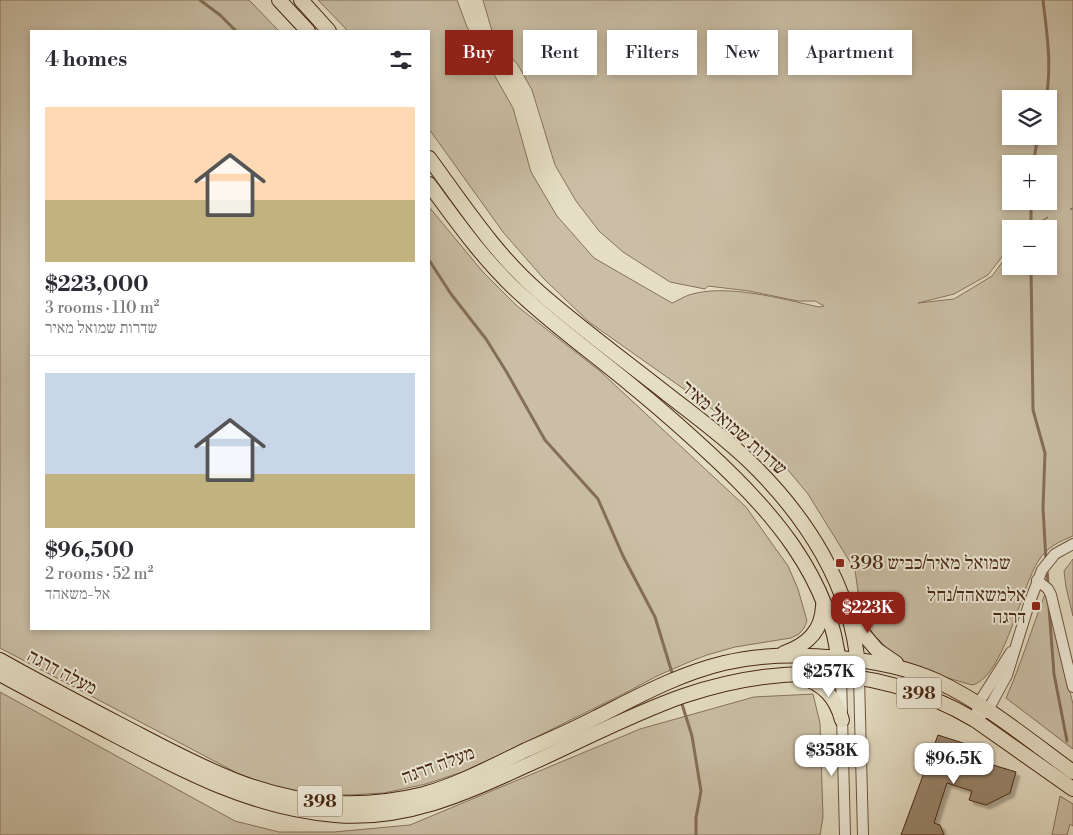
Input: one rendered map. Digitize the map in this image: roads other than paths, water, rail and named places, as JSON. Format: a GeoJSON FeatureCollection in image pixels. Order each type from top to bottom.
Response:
{"type":"FeatureCollection","features":[{"type":"Feature","properties":{"kind":"main road"},"geometry":{"type":"LineString","coordinates":[[279,0],[307,30]]}},
{"type":"Feature","properties":{"kind":"main road"},"geometry":{"type":"LineString","coordinates":[[301,0],[328,30]]}},
{"type":"Feature","properties":{"kind":"main road","name":"שדרות שמואל מאיר"},"geometry":{"type":"LineString","coordinates":[[430,159],[517,272],[575,323],[726,440],[768,480],[799,518],[817,544],[831,570],[848,615],[858,660],[859,678]]}},
{"type":"Feature","properties":{"kind":"main road","name":"שדרות שמואל מאיר"},"geometry":{"type":"LineString","coordinates":[[430,185],[486,257],[525,299],[676,423],[730,472],[762,505],[799,554],[823,600],[833,630],[839,658],[840,676]]}},
{"type":"Feature","properties":{"kind":"main road"},"geometry":{"type":"LineString","coordinates":[[775,656],[800,646],[814,634],[821,623],[823,600]]}},
{"type":"Feature","properties":{"kind":"main road"},"geometry":{"type":"LineString","coordinates":[[848,615],[877,650],[906,669]]}},
{"type":"Feature","properties":{"kind":"main road","name":"מעלה דרגה"},"geometry":{"type":"LineString","coordinates":[[0,660],[133,731],[236,782],[281,796],[307,801],[338,803],[383,801],[426,793],[460,781],[592,720],[649,691],[698,671],[724,663],[775,656],[817,655],[839,658]]}},
{"type":"Feature","properties":{"kind":"main road","name":"398"},"geometry":{"type":"LineString","coordinates":[[839,658],[906,669],[939,682],[983,707],[1073,772]]}},
{"type":"Feature","properties":{"kind":"main road","name":"מעלה דרגה"},"geometry":{"type":"LineString","coordinates":[[0,674],[217,786],[251,799],[294,810],[336,815],[371,815],[416,809],[461,795],[656,706],[705,689],[788,674],[840,676]]}},
{"type":"Feature","properties":{"kind":"main road"},"geometry":{"type":"LineString","coordinates":[[788,674],[816,683],[826,690],[833,697],[839,708],[842,720]]}},
{"type":"Feature","properties":{"kind":"main road","name":"398"},"geometry":{"type":"LineString","coordinates":[[840,676],[884,682],[908,688],[950,706],[975,720],[1073,789]]}},
{"type":"Feature","properties":{"kind":"street"},"geometry":{"type":"LineString","coordinates":[[975,720],[1007,675],[1038,580],[1049,560],[1055,554],[1073,544]]}},
{"type":"Feature","properties":{"kind":"street"},"geometry":{"type":"LineString","coordinates":[[1038,580],[1048,589],[1051,595],[1073,687]]}},
{"type":"Feature","properties":{"kind":"street","name":"שדרות שמואל מאיר"},"geometry":{"type":"LineString","coordinates":[[840,676],[845,835]]}},
{"type":"Feature","properties":{"kind":"street","name":"שדרות שמואל מאיר"},"geometry":{"type":"LineString","coordinates":[[859,678],[864,835]]}},
{"type":"Feature","properties":{"kind":"waterway"},"geometry":{"type":"LineString","coordinates":[[200,0],[220,15],[235,30]]}},
{"type":"Feature","properties":{"kind":"waterway"},"geometry":{"type":"LineString","coordinates":[[1043,0],[1049,62],[1047,90]]}},
{"type":"Feature","properties":{"kind":"waterway"},"geometry":{"type":"LineString","coordinates":[[1035,155],[1036,145]]}},
{"type":"Feature","properties":{"kind":"waterway"},"geometry":{"type":"LineString","coordinates":[[1031,210],[1031,220]]}},
{"type":"Feature","properties":{"kind":"waterway"},"geometry":{"type":"LineString","coordinates":[[430,262],[451,294],[486,339],[545,440],[598,499],[623,556],[655,617],[673,676]]}},
{"type":"Feature","properties":{"kind":"waterway"},"geometry":{"type":"LineString","coordinates":[[1031,275],[1033,410],[1045,453],[1043,508],[1046,561]]}},
{"type":"Feature","properties":{"kind":"waterway"},"geometry":{"type":"LineString","coordinates":[[1047,568],[1048,586]]}},
{"type":"Feature","properties":{"kind":"waterway"},"geometry":{"type":"LineString","coordinates":[[1049,608],[1054,674],[1067,741]]}},
{"type":"Feature","properties":{"kind":"waterway"},"geometry":{"type":"LineString","coordinates":[[681,701],[692,736],[701,791],[696,818],[696,835]]}},
{"type":"Feature","properties":{"kind":"place","name":"שמואל מאיר/כביש 398"},"geometry":{"type":"Point","coordinates":[840,563]}},
{"type":"Feature","properties":{"kind":"place","name":"אלמשאהד/נחל דרגה"},"geometry":{"type":"Point","coordinates":[1036,606]}}]}
